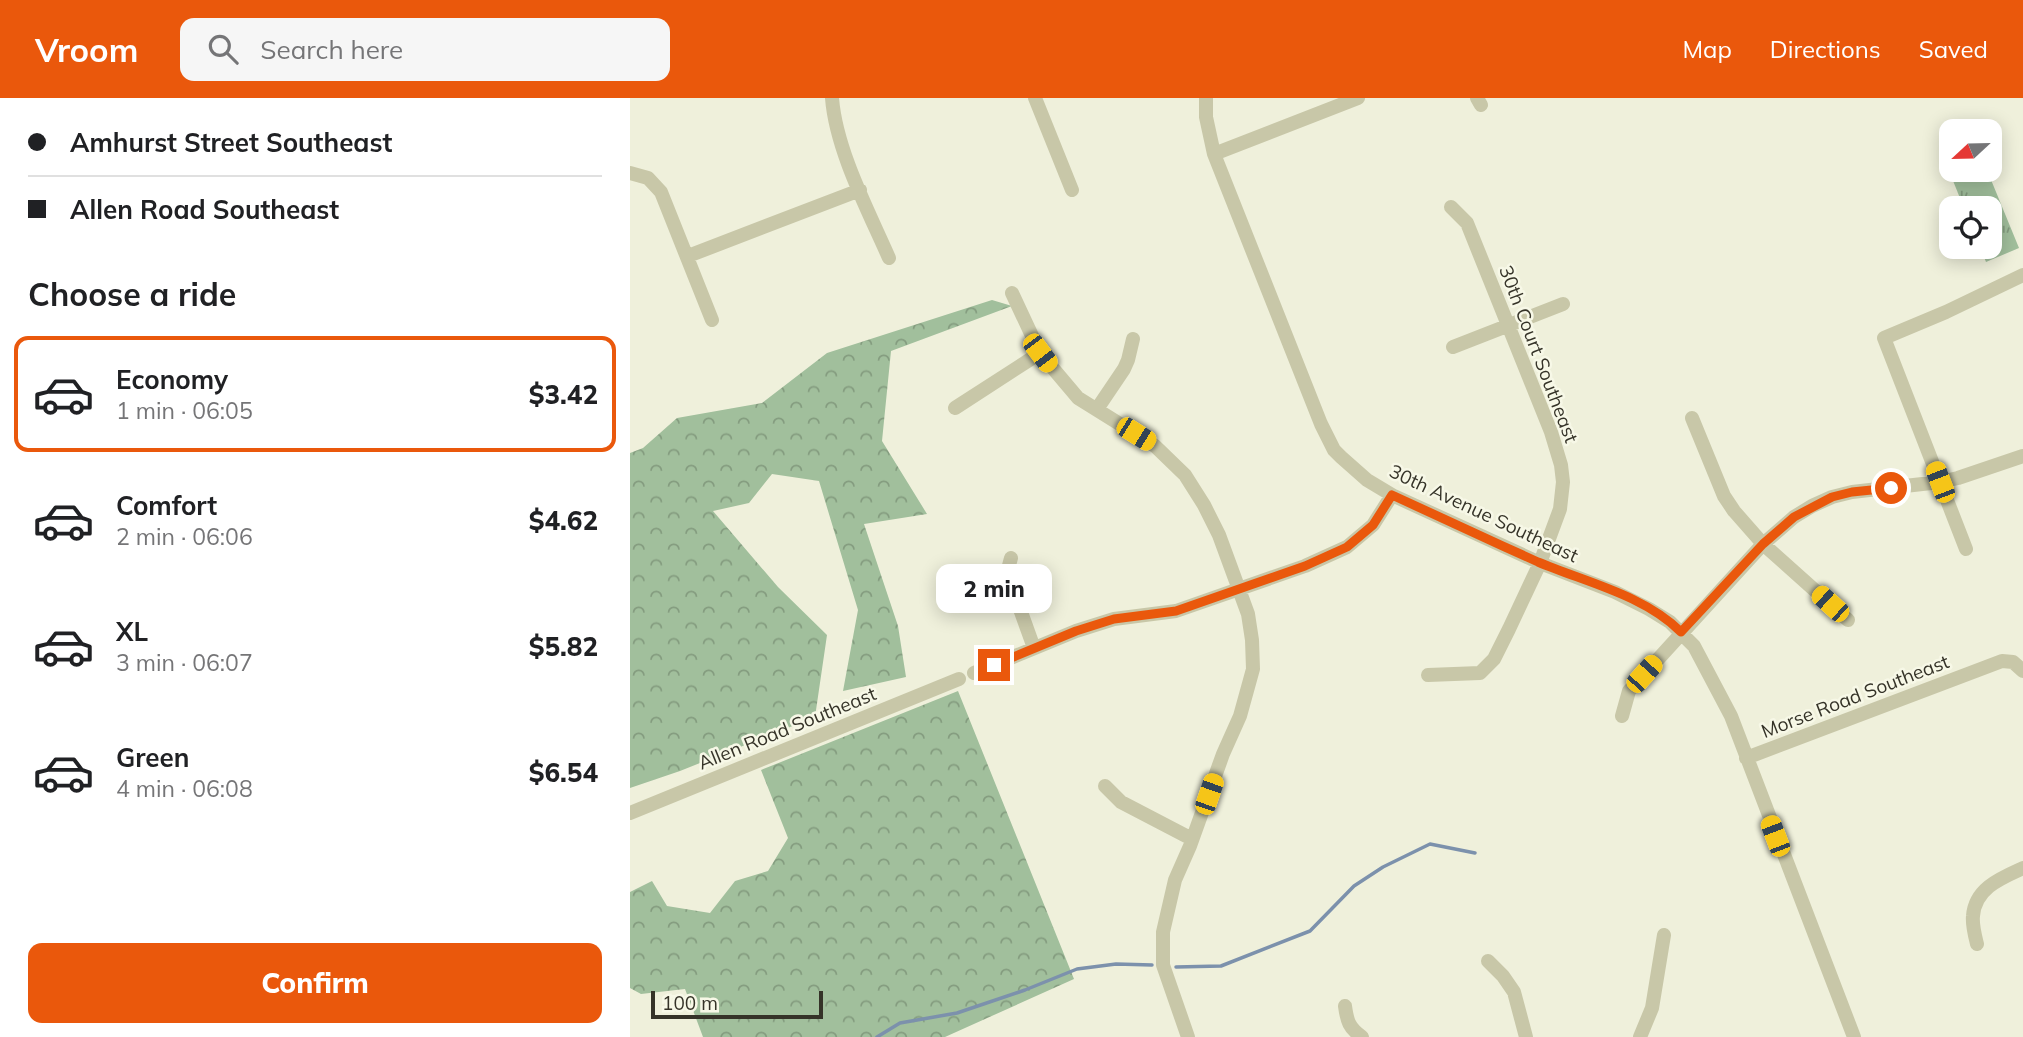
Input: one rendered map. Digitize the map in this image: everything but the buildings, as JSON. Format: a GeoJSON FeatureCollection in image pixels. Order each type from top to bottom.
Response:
{"type":"FeatureCollection","features":[{"type":"Feature","properties":{"kind":"street"},"geometry":{"type":"LineString","coordinates":[[832,98],[839,137],[889,258]]}},
{"type":"Feature","properties":{"kind":"street"},"geometry":{"type":"LineString","coordinates":[[1035,98],[1072,190]]}},
{"type":"Feature","properties":{"kind":"street","name":"30th Avenue Southeast"},"geometry":{"type":"LineString","coordinates":[[1206,98],[1206,117],[1214,154],[1321,424],[1334,450],[1367,480],[1392,495],[1540,563],[1615,592],[1649,608],[1670,622],[1694,646],[1707,669],[1731,716],[1746,758]]}},
{"type":"Feature","properties":{"kind":"street"},"geometry":{"type":"LineString","coordinates":[[1214,154],[1358,98]]}},
{"type":"Feature","properties":{"kind":"street"},"geometry":{"type":"LineString","coordinates":[[630,173],[648,178],[661,191],[712,320]]}},
{"type":"Feature","properties":{"kind":"street"},"geometry":{"type":"LineString","coordinates":[[688,256],[860,190]]}},
{"type":"Feature","properties":{"kind":"street","name":"30th Court Southeast"},"geometry":{"type":"LineString","coordinates":[[1428,675],[1480,673],[1494,659],[1540,563],[1560,509],[1563,482],[1551,432],[1467,223],[1451,207]]}},
{"type":"Feature","properties":{"kind":"street"},"geometry":{"type":"LineString","coordinates":[[1966,548],[1884,338],[2023,275]]}},
{"type":"Feature","properties":{"kind":"street"},"geometry":{"type":"LineString","coordinates":[[1012,293],[1040,353],[1078,398],[1155,446],[1185,475],[1219,535],[1248,614],[1253,669],[1240,716],[1175,880],[1165,919],[1163,965],[1188,1037]]}},
{"type":"Feature","properties":{"kind":"street"},"geometry":{"type":"LineString","coordinates":[[1453,347],[1563,304]]}},
{"type":"Feature","properties":{"kind":"street"},"geometry":{"type":"LineString","coordinates":[[1097,409],[1124,369],[1133,338]]}},
{"type":"Feature","properties":{"kind":"street"},"geometry":{"type":"LineString","coordinates":[[955,408],[1040,353]]}},
{"type":"Feature","properties":{"kind":"street"},"geometry":{"type":"LineString","coordinates":[[1692,418],[1729,503],[1748,528],[1848,620]]}},
{"type":"Feature","properties":{"kind":"street"},"geometry":{"type":"LineString","coordinates":[[1622,716],[1629,691],[1763,544],[1794,517],[1832,497],[1852,492],[1940,482],[2023,456]]}},
{"type":"Feature","properties":{"kind":"street"},"geometry":{"type":"LineString","coordinates":[[974,673],[1114,619],[1176,611],[1305,566],[1347,547],[1373,525],[1392,495]]}},
{"type":"Feature","properties":{"kind":"street"},"geometry":{"type":"LineString","coordinates":[[1011,558],[1007,573],[1034,649]]}},
{"type":"Feature","properties":{"kind":"street","name":"Morse Road Southeast"},"geometry":{"type":"LineString","coordinates":[[1854,1037],[1746,758],[2002,662],[2013,662],[2022,670]]}},
{"type":"Feature","properties":{"kind":"street","name":"Allen Road Southeast"},"geometry":{"type":"LineString","coordinates":[[630,813],[959,679]]}},
{"type":"Feature","properties":{"kind":"street"},"geometry":{"type":"LineString","coordinates":[[1105,786],[1121,802],[1192,839]]}},
{"type":"Feature","properties":{"kind":"street"},"geometry":{"type":"LineString","coordinates":[[1977,944],[1972,918],[1978,899],[1995,881],[2023,868]]}},
{"type":"Feature","properties":{"kind":"street"},"geometry":{"type":"LineString","coordinates":[[1640,1037],[1652,1008],[1664,935]]}},
{"type":"Feature","properties":{"kind":"street"},"geometry":{"type":"LineString","coordinates":[[1488,961],[1514,992],[1526,1037]]}},
{"type":"Feature","properties":{"kind":"street"},"geometry":{"type":"LineString","coordinates":[[1345,1006],[1346,1021],[1350,1029],[1362,1037]]}},
{"type":"Feature","properties":{"kind":"green space"},"geometry":{"type":"Polygon","coordinates":[[[1954,182],[1992,182],[1998,196],[1959,196],[1954,182]]]}},
{"type":"Feature","properties":{"kind":"green space"},"geometry":{"type":"Polygon","coordinates":[[[2002,207],[2019,248],[2002,255],[2002,207]]]}},
{"type":"Feature","properties":{"kind":"green space"},"geometry":{"type":"Polygon","coordinates":[[[992,300],[1012,306],[891,351],[882,441],[927,514],[864,524],[898,626],[906,677],[843,691],[858,610],[819,481],[772,474],[749,503],[713,511],[778,587],[827,635],[815,717],[630,788],[630,453],[643,448],[677,418],[762,403],[827,353],[992,300]]]}},
{"type":"Feature","properties":{"kind":"green space"},"geometry":{"type":"Polygon","coordinates":[[[958,691],[1074,979],[945,1037],[703,1037],[685,989],[641,994],[630,988],[630,892],[652,881],[667,906],[710,913],[735,881],[768,871],[788,838],[761,770],[958,691]]]}},
{"type":"Feature","properties":{"kind":"waterway"},"geometry":{"type":"LineString","coordinates":[[1176,967],[1221,966],[1310,931],[1354,886],[1383,867],[1430,844],[1475,853]]}},
{"type":"Feature","properties":{"kind":"waterway"},"geometry":{"type":"LineString","coordinates":[[877,1037],[900,1023],[957,1013],[1077,969],[1116,964],[1152,965]]}},
{"type":"Feature","properties":{"kind":"route"},"geometry":{"type":"LineString","coordinates":[[994,665],[1076,631],[1114,619],[1176,611],[1305,566],[1347,547],[1373,525],[1392,495],[1540,563],[1649,608],[1681,632],[1763,544],[1794,517],[1832,497],[1891,488]]}}]}
